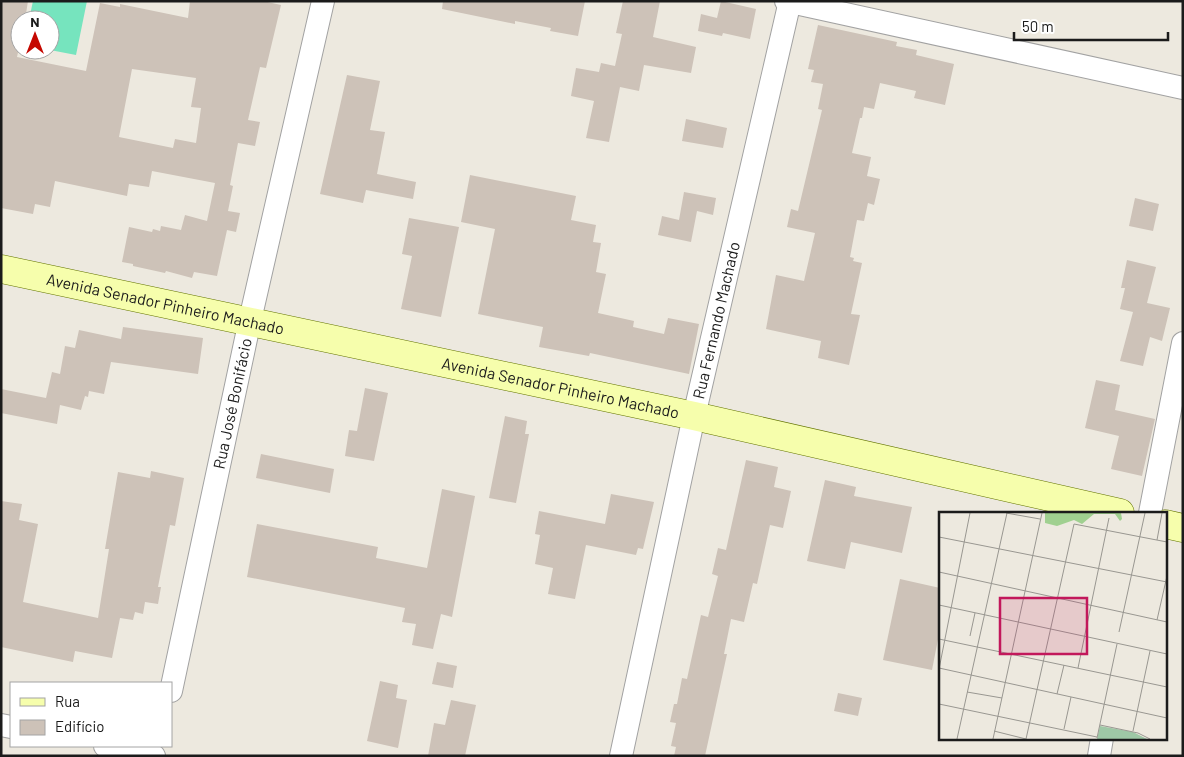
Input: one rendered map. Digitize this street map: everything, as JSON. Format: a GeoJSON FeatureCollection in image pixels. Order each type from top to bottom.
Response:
{"type":"FeatureCollection","features":[{"type":"Feature","properties":{"kind":"main road","name":"Avenida Senador Pinheiro Machado"},"geometry":{"type":"LineString","coordinates":[[1,269],[250,320],[694,416],[1116,512]]}},
{"type":"Feature","properties":{"kind":"main road"},"geometry":{"type":"LineString","coordinates":[[1166,524],[1183,528]]}},
{"type":"Feature","properties":{"kind":"street","name":"Rua José Bonifácio"},"geometry":{"type":"LineString","coordinates":[[172,686],[250,320],[323,1]]}},
{"type":"Feature","properties":{"kind":"street"},"geometry":{"type":"LineString","coordinates":[[788,2],[1183,88]]}},
{"type":"Feature","properties":{"kind":"street","name":"Rua Fernando Machado"},"geometry":{"type":"LineString","coordinates":[[621,756],[694,416],[788,2]]}},
{"type":"Feature","properties":{"kind":"street"},"geometry":{"type":"LineString","coordinates":[[1150,512],[1183,343]]}},
{"type":"Feature","properties":{"kind":"street"},"geometry":{"type":"LineString","coordinates":[[1098,756],[1102,740]]}},
{"type":"Feature","properties":{"kind":"street"},"geometry":{"type":"LineString","coordinates":[[110,747],[156,756]]}},
{"type":"Feature","properties":{"kind":"green space"},"geometry":{"type":"Polygon","coordinates":[[[33,1],[87,1],[76,55],[60,52],[60,10],[31,10],[33,1]]]}},
{"type":"Feature","properties":{"kind":"building"},"geometry":{"type":"Polygon","coordinates":[[[1,1],[28,1],[27,10],[10,10],[10,60],[32,60],[86,71],[100,3],[120,7],[120,4],[188,18],[190,1],[263,1],[281,5],[266,68],[260,67],[248,120],[260,122],[255,146],[238,143],[230,185],[233,186],[228,211],[240,213],[236,232],[227,230],[217,276],[194,272],[192,278],[122,262],[129,227],[152,232],[153,229],[160,231],[161,226],[181,230],[185,215],[207,221],[215,183],[152,171],[149,187],[129,184],[127,196],[55,181],[50,207],[35,204],[33,214],[1,208],[1,1]],[[132,69],[119,137],[173,148],[175,139],[196,143],[201,108],[191,107],[196,78],[132,69]]]}},
{"type":"Feature","properties":{"kind":"building"},"geometry":{"type":"Polygon","coordinates":[[[443,1],[585,1],[578,36],[550,31],[551,28],[515,21],[515,24],[442,9],[443,1]]]}},
{"type":"Feature","properties":{"kind":"building"},"geometry":{"type":"Polygon","coordinates":[[[623,1],[660,1],[653,37],[696,47],[691,73],[644,65],[639,91],[620,87],[609,142],[586,138],[594,101],[571,96],[576,68],[599,72],[601,63],[615,66],[622,34],[616,33],[623,1]]]}},
{"type":"Feature","properties":{"kind":"building"},"geometry":{"type":"Polygon","coordinates":[[[721,1],[756,9],[750,39],[723,33],[722,36],[698,31],[701,14],[717,18],[721,1]]]}},
{"type":"Feature","properties":{"kind":"building"},"geometry":{"type":"Polygon","coordinates":[[[818,25],[897,42],[896,46],[917,50],[916,55],[954,64],[945,105],[914,98],[916,91],[880,83],[874,109],[864,107],[862,118],[860,118],[852,153],[871,157],[867,176],[880,179],[874,205],[868,203],[864,221],[857,220],[850,257],[854,258],[853,261],[862,263],[851,314],[860,315],[849,365],[818,358],[821,341],[766,329],[776,275],[804,281],[815,233],[787,227],[791,209],[798,211],[822,110],[818,109],[823,84],[811,82],[814,70],[808,69],[818,25]]]}},
{"type":"Feature","properties":{"kind":"building"},"geometry":{"type":"Polygon","coordinates":[[[347,75],[380,81],[370,130],[385,132],[377,174],[416,182],[413,199],[366,190],[363,203],[320,194],[347,75]]]}},
{"type":"Feature","properties":{"kind":"building"},"geometry":{"type":"Polygon","coordinates":[[[686,119],[727,128],[723,148],[682,141],[686,119]]]}},
{"type":"Feature","properties":{"kind":"building"},"geometry":{"type":"Polygon","coordinates":[[[470,175],[576,196],[571,220],[596,225],[593,242],[601,243],[596,272],[606,274],[598,313],[634,321],[633,327],[664,334],[668,318],[699,324],[689,374],[590,353],[589,356],[539,347],[543,327],[478,314],[495,229],[461,222],[470,175]]]}},
{"type":"Feature","properties":{"kind":"building"},"geometry":{"type":"Polygon","coordinates":[[[684,192],[716,198],[713,215],[697,211],[691,242],[658,235],[662,216],[679,220],[684,192]]]}},
{"type":"Feature","properties":{"kind":"building"},"geometry":{"type":"Polygon","coordinates":[[[1135,198],[1159,204],[1153,231],[1129,226],[1135,198]]]}},
{"type":"Feature","properties":{"kind":"building"},"geometry":{"type":"Polygon","coordinates":[[[409,218],[459,227],[441,317],[401,309],[412,256],[402,254],[409,218]]]}},
{"type":"Feature","properties":{"kind":"building"},"geometry":{"type":"Polygon","coordinates":[[[1127,260],[1156,267],[1147,303],[1170,308],[1162,341],[1150,337],[1143,366],[1120,361],[1133,312],[1120,309],[1125,288],[1121,288],[1127,260]]]}},
{"type":"Feature","properties":{"kind":"building"},"geometry":{"type":"Polygon","coordinates":[[[123,327],[203,338],[198,374],[111,362],[104,394],[89,391],[88,397],[85,396],[81,410],[60,405],[57,424],[1,413],[1,389],[46,398],[52,372],[60,374],[65,346],[75,348],[79,330],[121,339],[123,327]]]}},
{"type":"Feature","properties":{"kind":"building"},"geometry":{"type":"Polygon","coordinates":[[[1096,380],[1120,385],[1115,410],[1155,419],[1142,476],[1111,469],[1119,436],[1085,428],[1096,380]]]}},
{"type":"Feature","properties":{"kind":"building"},"geometry":{"type":"Polygon","coordinates":[[[365,388],[388,393],[374,461],[345,456],[349,430],[357,431],[365,388]]]}},
{"type":"Feature","properties":{"kind":"building"},"geometry":{"type":"Polygon","coordinates":[[[505,416],[527,421],[525,434],[529,434],[516,503],[489,498],[505,416]]]}},
{"type":"Feature","properties":{"kind":"building"},"geometry":{"type":"Polygon","coordinates":[[[261,454],[334,469],[330,493],[256,478],[261,454]]]}},
{"type":"Feature","properties":{"kind":"building"},"geometry":{"type":"Polygon","coordinates":[[[746,460],[778,467],[774,487],[791,491],[783,528],[770,525],[757,584],[753,583],[744,622],[731,619],[724,654],[727,654],[705,756],[674,756],[676,747],[671,746],[676,723],[670,722],[674,704],[677,704],[682,678],[687,679],[701,615],[708,617],[718,576],[712,574],[718,548],[726,550],[746,460]]]}},
{"type":"Feature","properties":{"kind":"building"},"geometry":{"type":"Polygon","coordinates":[[[151,471],[184,478],[175,526],[170,525],[158,587],[161,587],[158,604],[145,602],[143,614],[135,612],[133,620],[120,618],[112,658],[75,651],[73,662],[1,647],[1,501],[22,504],[19,520],[38,524],[23,602],[98,618],[109,549],[105,549],[118,472],[150,478],[151,471]]]}},
{"type":"Feature","properties":{"kind":"building"},"geometry":{"type":"Polygon","coordinates":[[[825,480],[856,487],[854,496],[912,507],[902,553],[851,542],[845,569],[807,561],[825,480]]]}},
{"type":"Feature","properties":{"kind":"building"},"geometry":{"type":"Polygon","coordinates":[[[442,489],[475,496],[452,617],[441,614],[433,649],[412,645],[416,624],[402,622],[405,608],[247,577],[257,524],[378,547],[376,558],[427,568],[442,489]]]}},
{"type":"Feature","properties":{"kind":"building"},"geometry":{"type":"Polygon","coordinates":[[[611,494],[654,502],[643,549],[638,548],[636,555],[586,545],[575,599],[548,594],[553,568],[535,564],[540,535],[535,534],[539,511],[605,524],[611,494]]]}},
{"type":"Feature","properties":{"kind":"building"},"geometry":{"type":"Polygon","coordinates":[[[900,579],[939,588],[939,634],[932,670],[883,660],[900,579]]]}},
{"type":"Feature","properties":{"kind":"building"},"geometry":{"type":"Polygon","coordinates":[[[437,662],[457,666],[453,688],[432,684],[437,662]]]}},
{"type":"Feature","properties":{"kind":"building"},"geometry":{"type":"Polygon","coordinates":[[[380,681],[398,685],[396,698],[407,700],[398,748],[367,741],[380,681]]]}},
{"type":"Feature","properties":{"kind":"building"},"geometry":{"type":"Polygon","coordinates":[[[838,693],[862,698],[858,716],[834,711],[838,693]]]}},
{"type":"Feature","properties":{"kind":"building"},"geometry":{"type":"Polygon","coordinates":[[[451,700],[476,705],[465,756],[428,756],[434,723],[445,725],[451,700]]]}}]}
